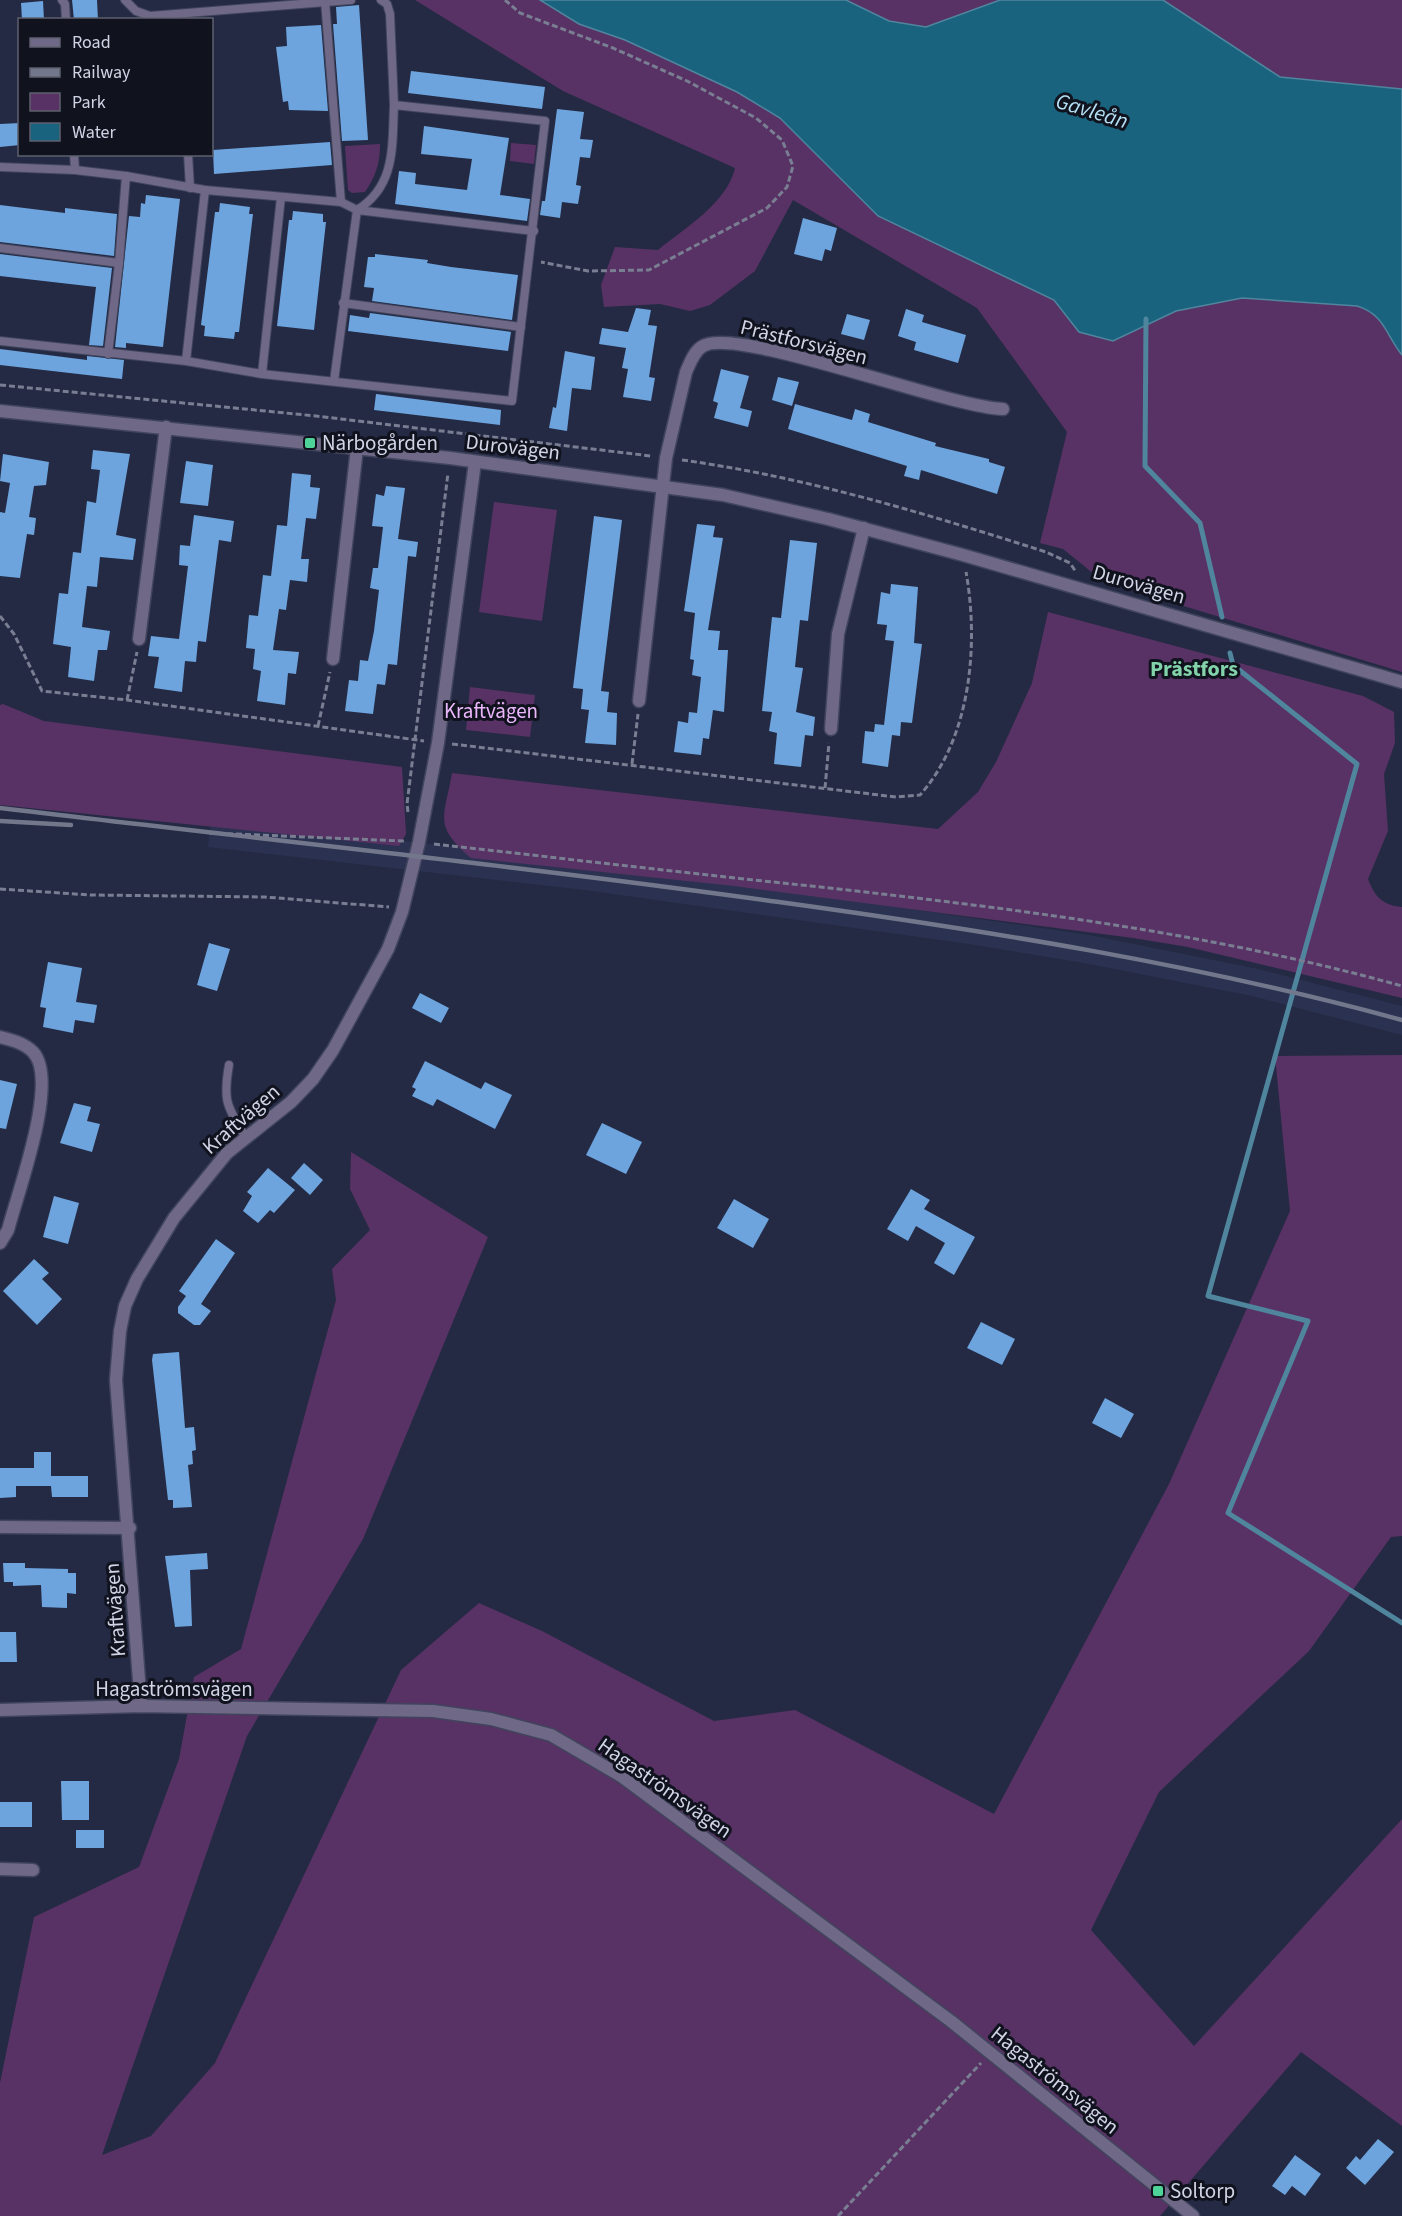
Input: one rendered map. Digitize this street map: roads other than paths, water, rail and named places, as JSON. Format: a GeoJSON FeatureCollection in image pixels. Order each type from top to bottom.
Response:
{"type":"FeatureCollection","features":[{"type":"Feature","properties":{"kind":"street","name":"Prästforsvägen"},"geometry":{"type":"LineString","coordinates":[[663,485],[666,458],[691,361],[704,346],[716,342],[785,353],[932,395],[984,408],[1003,409]]}},
{"type":"Feature","properties":{"kind":"street","name":"Durovägen"},"geometry":{"type":"LineString","coordinates":[[0,411],[450,458],[663,485],[766,504],[963,555],[1402,682]]}},
{"type":"Feature","properties":{"kind":"street"},"geometry":{"type":"LineString","coordinates":[[139,639],[166,427]]}},
{"type":"Feature","properties":{"kind":"street"},"geometry":{"type":"LineString","coordinates":[[333,659],[357,448]]}},
{"type":"Feature","properties":{"kind":"street","name":"Kraftvägen"},"geometry":{"type":"LineString","coordinates":[[141,1706],[130,1528],[116,1380],[120,1331],[125,1306],[137,1280],[174,1218],[212,1169],[245,1136],[291,1102],[333,1050],[388,949],[403,908],[419,842],[438,743],[475,462]]}},
{"type":"Feature","properties":{"kind":"street"},"geometry":{"type":"LineString","coordinates":[[639,701],[663,485]]}},
{"type":"Feature","properties":{"kind":"street"},"geometry":{"type":"LineString","coordinates":[[831,729],[838,634],[864,528]]}},
{"type":"Feature","properties":{"kind":"street"},"geometry":{"type":"LineString","coordinates":[[0,1037],[17,1041],[33,1052],[39,1061],[43,1083],[41,1111],[8,1230],[0,1243]]}},
{"type":"Feature","properties":{"kind":"street"},"geometry":{"type":"LineString","coordinates":[[0,1527],[130,1528]]}},
{"type":"Feature","properties":{"kind":"street","name":"Hagaströmsvägen"},"geometry":{"type":"LineString","coordinates":[[0,1710],[141,1706],[433,1711],[492,1719],[551,1735],[621,1776],[990,2053],[1158,2191],[1193,2216]]}},
{"type":"Feature","properties":{"kind":"street"},"geometry":{"type":"LineString","coordinates":[[0,1869],[33,1870]]}},
{"type":"Feature","properties":{"kind":"lane"},"geometry":{"type":"LineString","coordinates":[[62,0],[65,4],[66,18]]}},
{"type":"Feature","properties":{"kind":"lane"},"geometry":{"type":"LineString","coordinates":[[125,0],[141,15],[179,17],[351,0]]}},
{"type":"Feature","properties":{"kind":"lane"},"geometry":{"type":"LineString","coordinates":[[334,381],[357,210],[375,197],[390,169],[394,105],[390,14],[387,4],[381,0]]}},
{"type":"Feature","properties":{"kind":"lane"},"geometry":{"type":"LineString","coordinates":[[325,1],[341,202]]}},
{"type":"Feature","properties":{"kind":"lane"},"geometry":{"type":"LineString","coordinates":[[0,341],[186,361],[261,374],[512,401],[534,231],[545,121],[394,105]]}},
{"type":"Feature","properties":{"kind":"lane"},"geometry":{"type":"LineString","coordinates":[[74,156],[75,170]]}},
{"type":"Feature","properties":{"kind":"lane"},"geometry":{"type":"LineString","coordinates":[[188,156],[190,188]]}},
{"type":"Feature","properties":{"kind":"lane"},"geometry":{"type":"LineString","coordinates":[[0,167],[75,170],[126,176],[190,188],[341,202],[357,210],[534,231]]}},
{"type":"Feature","properties":{"kind":"lane"},"geometry":{"type":"LineString","coordinates":[[108,354],[126,176]]}},
{"type":"Feature","properties":{"kind":"lane"},"geometry":{"type":"LineString","coordinates":[[186,361],[205,190]]}},
{"type":"Feature","properties":{"kind":"lane"},"geometry":{"type":"LineString","coordinates":[[261,374],[281,197]]}},
{"type":"Feature","properties":{"kind":"lane"},"geometry":{"type":"LineString","coordinates":[[0,248],[119,263]]}},
{"type":"Feature","properties":{"kind":"lane"},"geometry":{"type":"LineString","coordinates":[[343,303],[521,327]]}},
{"type":"Feature","properties":{"kind":"lane"},"geometry":{"type":"LineString","coordinates":[[229,1065],[224,1093],[234,1119],[245,1136]]}},
{"type":"Feature","properties":{"kind":"water","name":"Gavleån"},"geometry":{"type":"Polygon","coordinates":[[[540,0],[846,0],[889,21],[926,27],[1000,0],[1163,0],[1280,77],[1402,89],[1402,355],[1379,320],[1373,314],[1357,306],[1242,298],[1176,311],[1113,341],[1079,332],[1054,300],[878,216],[780,118],[737,92],[625,40],[579,24],[540,0]]]}},
{"type":"Feature","properties":{"kind":"waterway"},"geometry":{"type":"LineString","coordinates":[[1146,319],[1145,466],[1200,523],[1222,617]]}},
{"type":"Feature","properties":{"kind":"waterway"},"geometry":{"type":"LineString","coordinates":[[1230,653],[1233,665],[1357,764],[1208,1296],[1308,1321],[1228,1513],[1402,1623]]}},
{"type":"Feature","properties":{"kind":"railway"},"geometry":{"type":"LineString","coordinates":[[0,808],[585,876],[936,925],[1170,966],[1248,982],[1402,1020]]}},
{"type":"Feature","properties":{"kind":"railway"},"geometry":{"type":"LineString","coordinates":[[0,821],[71,825]]}},
{"type":"Feature","properties":{"kind":"place","name":"Närbogården"},"geometry":{"type":"Point","coordinates":[310,443]}},
{"type":"Feature","properties":{"kind":"place","name":"Soltorp"},"geometry":{"type":"Point","coordinates":[1158,2191]}},
{"type":"Feature","properties":{"kind":"district","name":"Prästfors"},"geometry":{"type":"Point","coordinates":[1194,669]}}]}
